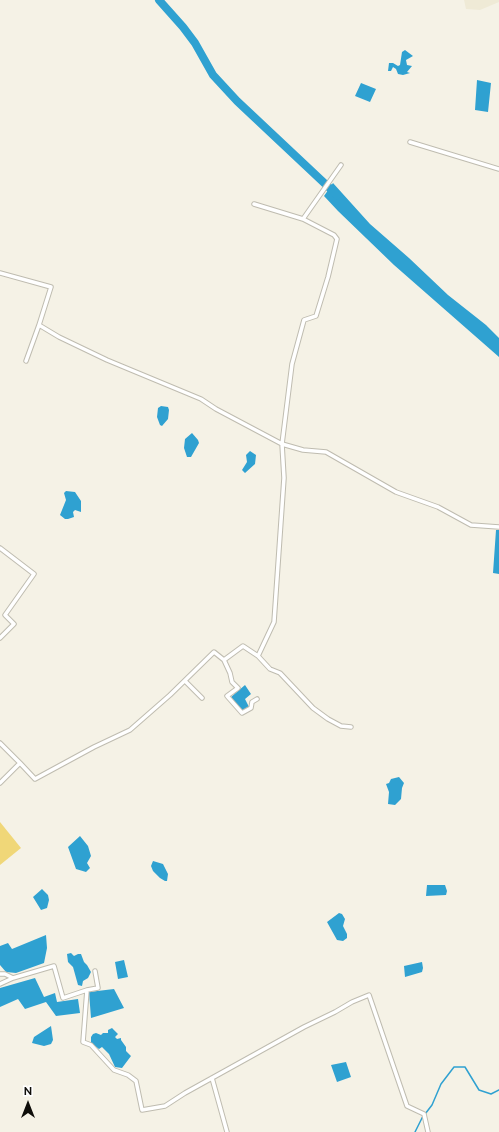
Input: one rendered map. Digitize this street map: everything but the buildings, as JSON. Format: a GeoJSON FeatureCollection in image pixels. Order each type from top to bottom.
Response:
{"type":"FeatureCollection","features":[{"type":"Feature","properties":{"kind":"street"},"geometry":{"type":"LineString","coordinates":[[410,142],[499,169]]}},
{"type":"Feature","properties":{"kind":"street"},"geometry":{"type":"LineString","coordinates":[[303,219],[341,165]]}},
{"type":"Feature","properties":{"kind":"street"},"geometry":{"type":"LineString","coordinates":[[254,204],[303,219],[334,235],[337,239],[316,316],[304,320],[292,364],[282,444],[284,478],[274,622],[258,656]]}},
{"type":"Feature","properties":{"kind":"street"},"geometry":{"type":"LineString","coordinates":[[0,273],[51,287],[26,361]]}},
{"type":"Feature","properties":{"kind":"street"},"geometry":{"type":"LineString","coordinates":[[39,325],[59,337],[107,360],[201,399],[216,409],[282,444],[303,450],[326,452],[396,492],[438,507],[471,525],[499,527]]}},
{"type":"Feature","properties":{"kind":"street"},"geometry":{"type":"LineString","coordinates":[[0,548],[34,574],[5,615],[14,624],[0,638]]}},
{"type":"Feature","properties":{"kind":"street"},"geometry":{"type":"LineString","coordinates":[[224,660],[243,646],[258,656],[270,669],[280,673],[313,708],[341,726],[351,727]]}},
{"type":"Feature","properties":{"kind":"street"},"geometry":{"type":"LineString","coordinates":[[0,743],[36,779],[94,747],[130,730],[185,681],[214,652],[224,660],[232,682],[238,688],[227,696],[242,713],[251,708],[252,702],[257,699]]}},
{"type":"Feature","properties":{"kind":"street"},"geometry":{"type":"LineString","coordinates":[[185,681],[202,698]]}},
{"type":"Feature","properties":{"kind":"street"},"geometry":{"type":"LineString","coordinates":[[0,783],[20,763]]}},
{"type":"Feature","properties":{"kind":"street"},"geometry":{"type":"LineString","coordinates":[[0,984],[13,978],[54,966],[63,998],[98,988],[95,971]]}},
{"type":"Feature","properties":{"kind":"street"},"geometry":{"type":"LineString","coordinates":[[0,974],[5,974],[13,978]]}},
{"type":"Feature","properties":{"kind":"street"},"geometry":{"type":"LineString","coordinates":[[87,990],[83,1042],[91,1045],[114,1070],[128,1075],[136,1081],[142,1110],[165,1106],[185,1093],[304,1026],[369,995],[407,1106],[424,1114],[428,1132]]}},
{"type":"Feature","properties":{"kind":"street"},"geometry":{"type":"LineString","coordinates":[[212,1078],[227,1132]]}},
{"type":"Feature","properties":{"kind":"shaded area"},"geometry":{"type":"Polygon","coordinates":[[[464,0],[499,0],[499,2],[480,10],[466,9],[464,0]]]}},
{"type":"Feature","properties":{"kind":"shaded area"},"geometry":{"type":"Polygon","coordinates":[[[0,822],[21,848],[0,865],[0,822]]]}},
{"type":"Feature","properties":{"kind":"water"},"geometry":{"type":"Polygon","coordinates":[[[405,50],[413,56],[406,60],[407,65],[412,66],[407,72],[410,73],[403,75],[398,74],[396,69],[393,67],[391,71],[388,71],[389,63],[393,63],[398,66],[400,65],[402,52],[405,50]]]}},
{"type":"Feature","properties":{"kind":"water"},"geometry":{"type":"Polygon","coordinates":[[[477,80],[491,83],[488,112],[475,110],[477,80]]]}},
{"type":"Feature","properties":{"kind":"water"},"geometry":{"type":"Polygon","coordinates":[[[361,83],[376,89],[370,102],[355,96],[361,83]]]}},
{"type":"Feature","properties":{"kind":"water"},"geometry":{"type":"Polygon","coordinates":[[[333,183],[370,224],[448,295],[486,325],[499,338],[499,357],[394,265],[338,211],[324,196],[333,183]]]}},
{"type":"Feature","properties":{"kind":"water"},"geometry":{"type":"Polygon","coordinates":[[[161,406],[168,407],[169,410],[168,419],[162,426],[160,425],[157,417],[158,408],[161,406]]]}},
{"type":"Feature","properties":{"kind":"water"},"geometry":{"type":"Polygon","coordinates":[[[192,433],[199,443],[191,457],[187,457],[184,448],[185,439],[192,433]]]}},
{"type":"Feature","properties":{"kind":"water"},"geometry":{"type":"Polygon","coordinates":[[[250,451],[256,455],[255,464],[245,473],[242,470],[247,462],[246,455],[250,451]]]}},
{"type":"Feature","properties":{"kind":"water"},"geometry":{"type":"Polygon","coordinates":[[[66,491],[75,492],[81,501],[81,512],[75,510],[73,512],[74,517],[68,519],[65,519],[60,515],[66,500],[64,493],[66,491]]]}},
{"type":"Feature","properties":{"kind":"water"},"geometry":{"type":"Polygon","coordinates":[[[496,530],[499,530],[499,574],[493,573],[496,530]]]}},
{"type":"Feature","properties":{"kind":"water"},"geometry":{"type":"Polygon","coordinates":[[[245,685],[251,694],[245,699],[249,707],[242,711],[231,697],[245,685]]]}},
{"type":"Feature","properties":{"kind":"water"},"geometry":{"type":"Polygon","coordinates":[[[399,777],[404,783],[401,799],[395,805],[388,804],[389,792],[386,784],[389,783],[391,779],[399,777]]]}},
{"type":"Feature","properties":{"kind":"water"},"geometry":{"type":"Polygon","coordinates":[[[80,836],[88,846],[91,856],[87,863],[90,868],[86,872],[76,869],[68,847],[80,836]]]}},
{"type":"Feature","properties":{"kind":"water"},"geometry":{"type":"Polygon","coordinates":[[[153,861],[163,864],[168,874],[167,881],[160,878],[153,871],[151,866],[153,861]]]}},
{"type":"Feature","properties":{"kind":"water"},"geometry":{"type":"Polygon","coordinates":[[[427,885],[445,885],[447,891],[446,895],[426,896],[427,885]]]}},
{"type":"Feature","properties":{"kind":"water"},"geometry":{"type":"Polygon","coordinates":[[[42,889],[48,895],[49,900],[47,908],[41,910],[33,897],[42,889]]]}},
{"type":"Feature","properties":{"kind":"water"},"geometry":{"type":"Polygon","coordinates":[[[339,913],[342,914],[345,919],[343,926],[347,934],[347,938],[343,941],[337,940],[327,922],[339,913]]]}},
{"type":"Feature","properties":{"kind":"water"},"geometry":{"type":"Polygon","coordinates":[[[46,935],[47,948],[44,963],[16,973],[6,972],[0,965],[0,946],[8,943],[12,949],[46,935]]]}},
{"type":"Feature","properties":{"kind":"water"},"geometry":{"type":"Polygon","coordinates":[[[71,953],[74,956],[81,954],[84,962],[91,972],[88,978],[83,981],[82,986],[78,985],[73,967],[68,962],[67,954],[71,953]]]}},
{"type":"Feature","properties":{"kind":"water"},"geometry":{"type":"Polygon","coordinates":[[[124,960],[128,977],[118,979],[115,962],[124,960]]]}},
{"type":"Feature","properties":{"kind":"water"},"geometry":{"type":"Polygon","coordinates":[[[422,962],[422,972],[405,977],[404,966],[422,962]]]}},
{"type":"Feature","properties":{"kind":"water"},"geometry":{"type":"Polygon","coordinates":[[[35,978],[44,997],[55,993],[57,1002],[78,999],[80,1013],[56,1016],[46,1002],[25,1009],[18,999],[0,1007],[0,988],[35,978]]]}},
{"type":"Feature","properties":{"kind":"water"},"geometry":{"type":"Polygon","coordinates":[[[114,989],[124,1008],[91,1018],[89,992],[114,989]]]}},
{"type":"Feature","properties":{"kind":"water"},"geometry":{"type":"Polygon","coordinates":[[[51,1026],[53,1040],[51,1044],[44,1046],[32,1043],[34,1037],[51,1026]]]}},
{"type":"Feature","properties":{"kind":"water"},"geometry":{"type":"Polygon","coordinates":[[[112,1028],[118,1034],[115,1037],[117,1039],[121,1038],[126,1047],[126,1051],[131,1056],[122,1068],[115,1067],[109,1054],[102,1047],[99,1049],[91,1043],[91,1037],[93,1034],[96,1033],[101,1035],[103,1033],[108,1033],[108,1030],[112,1028]]]}},
{"type":"Feature","properties":{"kind":"water"},"geometry":{"type":"Polygon","coordinates":[[[346,1062],[351,1077],[337,1082],[331,1065],[346,1062]]]}},
{"type":"Feature","properties":{"kind":"waterway"},"geometry":{"type":"LineString","coordinates":[[159,0],[195,43],[213,75],[237,101],[337,195]]}},
{"type":"Feature","properties":{"kind":"waterway"},"geometry":{"type":"LineString","coordinates":[[415,1132],[422,1118],[432,1105],[441,1084],[454,1067],[465,1067],[479,1090],[491,1094],[499,1090]]}}]}
